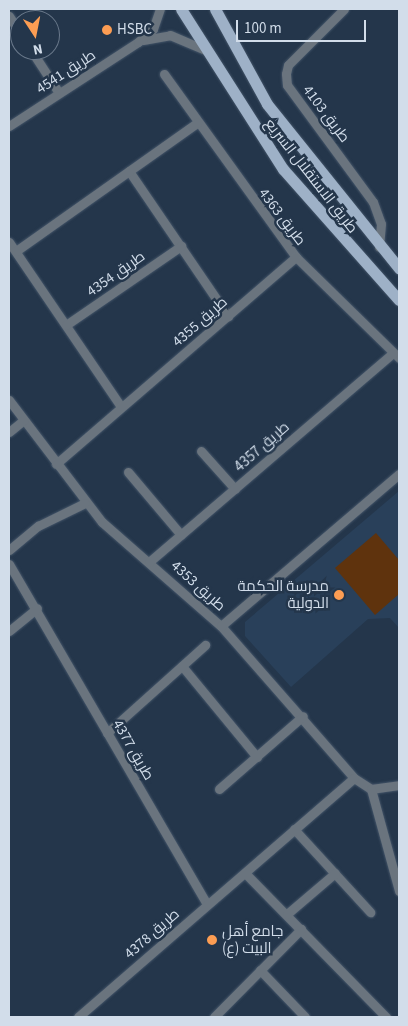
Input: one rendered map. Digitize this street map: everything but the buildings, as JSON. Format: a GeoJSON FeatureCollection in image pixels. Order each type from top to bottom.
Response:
{"type":"FeatureCollection","features":[{"type":"Feature","properties":{"kind":"main road","name":"طريق الاستقلال السريع"},"geometry":{"type":"LineString","coordinates":[[181,9],[205,50],[282,169],[399,300]]}},
{"type":"Feature","properties":{"kind":"main road","name":"طريق الاستقلال السريع"},"geometry":{"type":"LineString","coordinates":[[215,9],[267,104],[379,248],[399,268]]}},
{"type":"Feature","properties":{"kind":"street"},"geometry":{"type":"LineString","coordinates":[[138,42],[153,29],[160,9]]}},
{"type":"Feature","properties":{"kind":"street","name":"طريق 4103"},"geometry":{"type":"LineString","coordinates":[[344,9],[288,65],[286,74],[287,85],[377,209],[379,248]]}},
{"type":"Feature","properties":{"kind":"street"},"geometry":{"type":"LineString","coordinates":[[138,42],[170,35],[205,50]]}},
{"type":"Feature","properties":{"kind":"street","name":"طريق 4541"},"geometry":{"type":"LineString","coordinates":[[9,126],[138,42]]}},
{"type":"Feature","properties":{"kind":"street"},"geometry":{"type":"LineString","coordinates":[[37,60],[59,94]]}},
{"type":"Feature","properties":{"kind":"street","name":"طريق 4363"},"geometry":{"type":"LineString","coordinates":[[164,74],[197,123],[296,257],[396,355]]}},
{"type":"Feature","properties":{"kind":"street"},"geometry":{"type":"LineString","coordinates":[[16,252],[197,123]]}},
{"type":"Feature","properties":{"kind":"street"},"geometry":{"type":"LineString","coordinates":[[129,171],[228,316]]}},
{"type":"Feature","properties":{"kind":"street"},"geometry":{"type":"LineString","coordinates":[[9,242],[121,407]]}},
{"type":"Feature","properties":{"kind":"street","name":"طريق 4354"},"geometry":{"type":"LineString","coordinates":[[66,325],[181,246]]}},
{"type":"Feature","properties":{"kind":"street","name":"طريق 4355"},"geometry":{"type":"LineString","coordinates":[[56,464],[296,257]]}},
{"type":"Feature","properties":{"kind":"street","name":"طريق 4357"},"geometry":{"type":"LineString","coordinates":[[149,562],[396,355]]}},
{"type":"Feature","properties":{"kind":"street","name":"طريق 4353"},"geometry":{"type":"LineString","coordinates":[[9,400],[85,503],[221,626],[303,716],[354,778],[371,789]]}},
{"type":"Feature","properties":{"kind":"street"},"geometry":{"type":"LineString","coordinates":[[9,432],[24,420]]}},
{"type":"Feature","properties":{"kind":"street"},"geometry":{"type":"LineString","coordinates":[[201,451],[235,489]]}},
{"type":"Feature","properties":{"kind":"street"},"geometry":{"type":"LineString","coordinates":[[128,472],[181,535]]}},
{"type":"Feature","properties":{"kind":"street"},"geometry":{"type":"LineString","coordinates":[[221,626],[399,474]]}},
{"type":"Feature","properties":{"kind":"street"},"geometry":{"type":"LineString","coordinates":[[9,550],[38,526],[85,503]]}},
{"type":"Feature","properties":{"kind":"street","name":"طريق 4377"},"geometry":{"type":"LineString","coordinates":[[9,564],[37,608],[107,733],[207,904]]}},
{"type":"Feature","properties":{"kind":"street"},"geometry":{"type":"LineString","coordinates":[[9,630],[37,608]]}},
{"type":"Feature","properties":{"kind":"street"},"geometry":{"type":"LineString","coordinates":[[107,733],[205,645]]}},
{"type":"Feature","properties":{"kind":"street"},"geometry":{"type":"LineString","coordinates":[[182,666],[257,757]]}},
{"type":"Feature","properties":{"kind":"street"},"geometry":{"type":"LineString","coordinates":[[219,789],[303,716]]}},
{"type":"Feature","properties":{"kind":"street","name":"طريق 4378"},"geometry":{"type":"LineString","coordinates":[[78,1017],[354,778]]}},
{"type":"Feature","properties":{"kind":"street"},"geometry":{"type":"LineString","coordinates":[[399,785],[371,789],[399,891]]}},
{"type":"Feature","properties":{"kind":"street"},"geometry":{"type":"LineString","coordinates":[[294,829],[370,912]]}},
{"type":"Feature","properties":{"kind":"street"},"geometry":{"type":"LineString","coordinates":[[245,873],[301,928],[386,1017]]}},
{"type":"Feature","properties":{"kind":"street"},"geometry":{"type":"LineString","coordinates":[[287,914],[335,873]]}},
{"type":"Feature","properties":{"kind":"street"},"geometry":{"type":"LineString","coordinates":[[214,1017],[301,928]]}},
{"type":"Feature","properties":{"kind":"street"},"geometry":{"type":"LineString","coordinates":[[260,970],[305,1017]]}},
{"type":"Feature","properties":{"kind":"shaded area","name":"مدرسة الحكمة الدولية"},"geometry":{"type":"Polygon","coordinates":[[[399,491],[399,628],[390,618],[368,619],[291,687],[245,636],[245,622],[399,491]]]}},
{"type":"Feature","properties":{"kind":"shaded area"},"geometry":{"type":"Polygon","coordinates":[[[376,533],[399,560],[399,594],[375,615],[335,568],[376,533]]]}},
{"type":"Feature","properties":{"kind":"place","name":"HSBC"},"geometry":{"type":"Point","coordinates":[107,30]}},
{"type":"Feature","properties":{"kind":"place","name":"مدرسة الحكمة الدولية"},"geometry":{"type":"Point","coordinates":[339,595]}},
{"type":"Feature","properties":{"kind":"place","name":"جامع أهل البيت (ع)"},"geometry":{"type":"Point","coordinates":[212,940]}}]}
